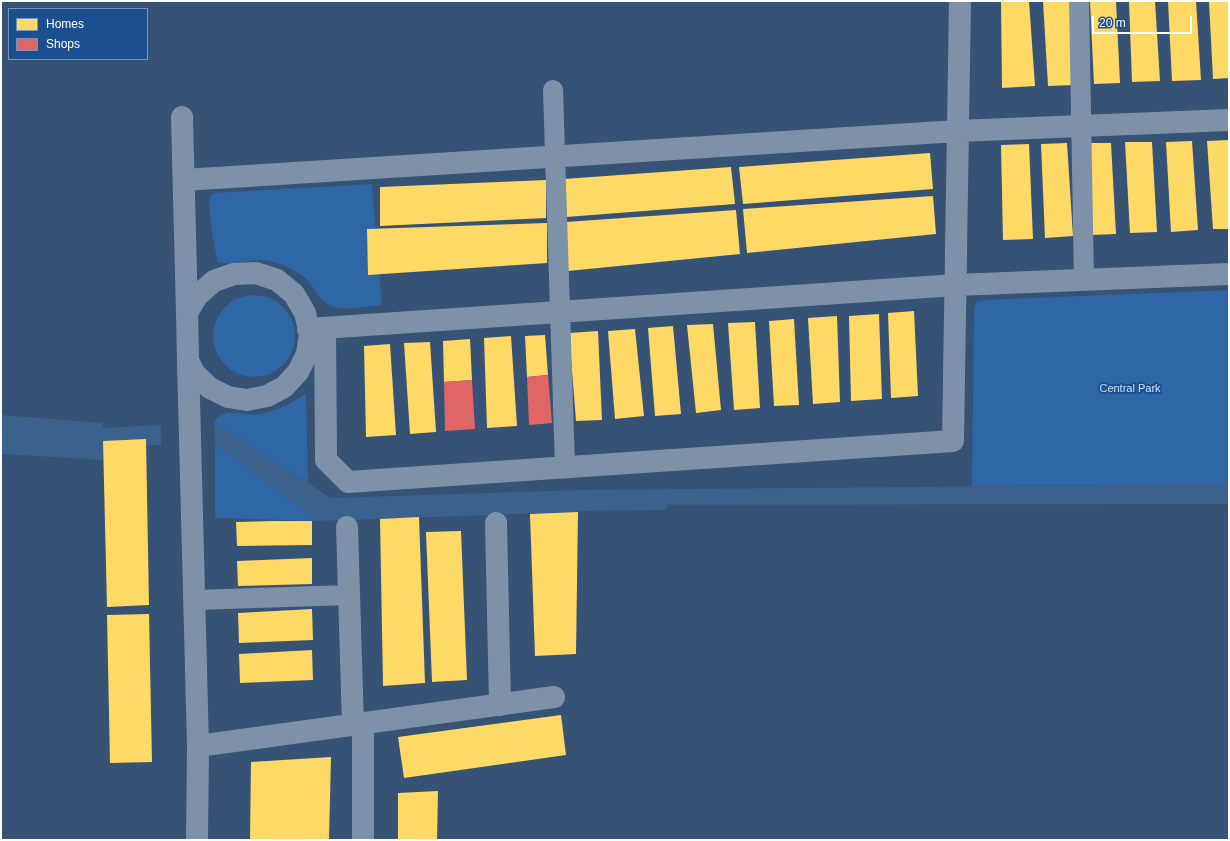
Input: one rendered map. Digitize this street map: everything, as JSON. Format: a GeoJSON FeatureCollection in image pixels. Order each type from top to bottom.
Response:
{"type":"FeatureCollection","features":[{"type":"Feature","properties":{"kind":"street"},"geometry":{"type":"LineString","coordinates":[[187,313],[197,296],[214,281],[234,274],[256,273],[277,280],[294,294],[305,313],[317,328],[326,460],[348,482],[953,441],[960,1]]}},
{"type":"Feature","properties":{"kind":"street"},"geometry":{"type":"LineString","coordinates":[[182,117],[195,600],[198,746],[197,840]]}},
{"type":"Feature","properties":{"kind":"street"},"geometry":{"type":"LineString","coordinates":[[184,180],[958,131],[1229,120]]}},
{"type":"Feature","properties":{"kind":"street"},"geometry":{"type":"LineString","coordinates":[[188,361],[195,374],[210,388],[228,397],[247,400],[266,396],[284,387],[298,372],[307,354],[310,334],[317,328],[956,286],[1229,274]]}},
{"type":"Feature","properties":{"kind":"street"},"geometry":{"type":"LineString","coordinates":[[496,523],[500,705]]}},
{"type":"Feature","properties":{"kind":"street"},"geometry":{"type":"LineString","coordinates":[[347,527],[349,595],[358,724],[363,840]]}},
{"type":"Feature","properties":{"kind":"street"},"geometry":{"type":"LineString","coordinates":[[198,746],[554,698]]}},
{"type":"Feature","properties":{"kind":"lane"},"geometry":{"type":"LineString","coordinates":[[1079,1],[1084,280]]}},
{"type":"Feature","properties":{"kind":"lane"},"geometry":{"type":"LineString","coordinates":[[553,90],[565,467]]}},
{"type":"Feature","properties":{"kind":"lane"},"geometry":{"type":"LineString","coordinates":[[195,600],[349,595]]}},
{"type":"Feature","properties":{"kind":"green space"},"geometry":{"type":"Polygon","coordinates":[[[372,184],[382,305],[347,309],[332,306],[322,300],[305,278],[293,270],[274,262],[256,260],[230,263],[218,262],[210,219],[209,203],[210,197],[213,193],[372,184]]]}},
{"type":"Feature","properties":{"kind":"green space","name":"Central Park"},"geometry":{"type":"Polygon","coordinates":[[[1229,290],[1229,484],[972,486],[974,309],[976,302],[985,300],[1229,290]]]}},
{"type":"Feature","properties":{"kind":"green space"},"geometry":{"type":"Polygon","coordinates":[[[254,295],[270,298],[283,307],[292,320],[295,336],[292,352],[283,365],[270,374],[254,377],[238,374],[225,365],[216,352],[213,336],[216,320],[225,307],[238,298],[254,295]]]}},
{"type":"Feature","properties":{"kind":"green space"},"geometry":{"type":"Polygon","coordinates":[[[306,393],[308,483],[214,422],[223,414],[235,413],[254,415],[272,411],[290,403],[306,393]]]}},
{"type":"Feature","properties":{"kind":"green space"},"geometry":{"type":"Polygon","coordinates":[[[215,444],[318,521],[215,518],[215,444]]]}},
{"type":"Feature","properties":{"kind":"shaded area"},"geometry":{"type":"Polygon","coordinates":[[[1,415],[103,423],[103,428],[161,425],[161,445],[103,446],[104,460],[1,454],[1,415]]]}},
{"type":"Feature","properties":{"kind":"shaded area"},"geometry":{"type":"Polygon","coordinates":[[[214,422],[331,498],[579,490],[1229,484],[1229,504],[594,505],[578,512],[318,521],[215,444],[214,422]]]}},
{"type":"Feature","properties":{"kind":"building: Homes"},"geometry":{"type":"Polygon","coordinates":[[[1001,1],[1029,1],[1035,86],[1002,88],[1001,1]]]}},
{"type":"Feature","properties":{"kind":"building: Homes"},"geometry":{"type":"Polygon","coordinates":[[[1043,1],[1070,1],[1075,85],[1048,86],[1043,1]]]}},
{"type":"Feature","properties":{"kind":"building: Homes"},"geometry":{"type":"Polygon","coordinates":[[[1090,1],[1116,1],[1120,83],[1094,84],[1090,1]]]}},
{"type":"Feature","properties":{"kind":"building: Homes"},"geometry":{"type":"Polygon","coordinates":[[[1129,1],[1155,1],[1160,81],[1132,82],[1129,1]]]}},
{"type":"Feature","properties":{"kind":"building: Homes"},"geometry":{"type":"Polygon","coordinates":[[[1168,1],[1196,1],[1201,80],[1172,81],[1168,1]]]}},
{"type":"Feature","properties":{"kind":"building: Homes"},"geometry":{"type":"Polygon","coordinates":[[[1209,1],[1229,1],[1229,78],[1213,79],[1209,1]]]}},
{"type":"Feature","properties":{"kind":"building: Homes"},"geometry":{"type":"Polygon","coordinates":[[[1229,140],[1229,229],[1213,229],[1207,141],[1229,140]]]}},
{"type":"Feature","properties":{"kind":"building: Homes"},"geometry":{"type":"Polygon","coordinates":[[[1192,141],[1198,230],[1171,232],[1166,142],[1192,141]]]}},
{"type":"Feature","properties":{"kind":"building: Homes"},"geometry":{"type":"Polygon","coordinates":[[[1125,142],[1152,142],[1157,232],[1130,233],[1125,142]]]}},
{"type":"Feature","properties":{"kind":"building: Homes"},"geometry":{"type":"Polygon","coordinates":[[[1067,143],[1073,236],[1045,238],[1041,144],[1067,143]]]}},
{"type":"Feature","properties":{"kind":"building: Homes"},"geometry":{"type":"Polygon","coordinates":[[[1086,143],[1111,143],[1116,234],[1091,235],[1086,143]]]}},
{"type":"Feature","properties":{"kind":"building: Homes"},"geometry":{"type":"Polygon","coordinates":[[[1029,144],[1033,239],[1003,240],[1001,145],[1029,144]]]}},
{"type":"Feature","properties":{"kind":"building: Homes"},"geometry":{"type":"Polygon","coordinates":[[[930,153],[933,189],[743,204],[739,167],[930,153]]]}},
{"type":"Feature","properties":{"kind":"building: Homes"},"geometry":{"type":"Polygon","coordinates":[[[731,167],[735,204],[566,217],[564,179],[731,167]]]}},
{"type":"Feature","properties":{"kind":"building: Homes"},"geometry":{"type":"Polygon","coordinates":[[[546,180],[546,218],[380,226],[380,187],[546,180]]]}},
{"type":"Feature","properties":{"kind":"building: Homes"},"geometry":{"type":"Polygon","coordinates":[[[933,196],[936,234],[747,253],[743,209],[933,196]]]}},
{"type":"Feature","properties":{"kind":"building: Homes"},"geometry":{"type":"Polygon","coordinates":[[[736,210],[740,254],[568,271],[566,222],[736,210]]]}},
{"type":"Feature","properties":{"kind":"building: Homes"},"geometry":{"type":"Polygon","coordinates":[[[547,223],[547,263],[368,275],[367,229],[547,223]]]}},
{"type":"Feature","properties":{"kind":"building: Homes"},"geometry":{"type":"Polygon","coordinates":[[[914,311],[918,396],[891,398],[888,313],[914,311]]]}},
{"type":"Feature","properties":{"kind":"building: Homes"},"geometry":{"type":"Polygon","coordinates":[[[879,314],[882,399],[851,401],[849,316],[879,314]]]}},
{"type":"Feature","properties":{"kind":"building: Homes"},"geometry":{"type":"Polygon","coordinates":[[[837,316],[840,402],[813,404],[808,318],[837,316]]]}},
{"type":"Feature","properties":{"kind":"building: Homes"},"geometry":{"type":"Polygon","coordinates":[[[794,319],[799,405],[774,406],[769,321],[794,319]]]}},
{"type":"Feature","properties":{"kind":"building: Homes"},"geometry":{"type":"Polygon","coordinates":[[[755,322],[760,408],[734,410],[728,323],[755,322]]]}},
{"type":"Feature","properties":{"kind":"building: Homes"},"geometry":{"type":"Polygon","coordinates":[[[713,324],[721,410],[696,413],[687,325],[713,324]]]}},
{"type":"Feature","properties":{"kind":"building: Homes"},"geometry":{"type":"Polygon","coordinates":[[[673,326],[681,414],[655,416],[648,328],[673,326]]]}},
{"type":"Feature","properties":{"kind":"building: Homes"},"geometry":{"type":"Polygon","coordinates":[[[635,329],[644,416],[615,419],[608,331],[635,329]]]}},
{"type":"Feature","properties":{"kind":"building: Homes"},"geometry":{"type":"Polygon","coordinates":[[[598,331],[602,420],[576,421],[569,333],[598,331]]]}},
{"type":"Feature","properties":{"kind":"building: Homes"},"geometry":{"type":"Polygon","coordinates":[[[545,335],[548,375],[527,377],[525,336],[545,335]]]}},
{"type":"Feature","properties":{"kind":"building: Homes"},"geometry":{"type":"Polygon","coordinates":[[[511,336],[517,426],[487,428],[484,338],[511,336]]]}},
{"type":"Feature","properties":{"kind":"building: Homes"},"geometry":{"type":"Polygon","coordinates":[[[470,339],[472,380],[444,382],[443,341],[470,339]]]}},
{"type":"Feature","properties":{"kind":"building: Homes"},"geometry":{"type":"Polygon","coordinates":[[[430,342],[436,432],[410,434],[404,343],[430,342]]]}},
{"type":"Feature","properties":{"kind":"building: Homes"},"geometry":{"type":"Polygon","coordinates":[[[390,344],[396,435],[366,437],[364,346],[390,344]]]}},
{"type":"Feature","properties":{"kind":"building: Homes"},"geometry":{"type":"Polygon","coordinates":[[[146,439],[149,605],[107,607],[103,441],[146,439]]]}},
{"type":"Feature","properties":{"kind":"building: Homes"},"geometry":{"type":"Polygon","coordinates":[[[578,512],[576,654],[535,656],[530,514],[578,512]]]}},
{"type":"Feature","properties":{"kind":"building: Homes"},"geometry":{"type":"Polygon","coordinates":[[[419,517],[425,683],[383,686],[380,519],[419,517]]]}},
{"type":"Feature","properties":{"kind":"building: Homes"},"geometry":{"type":"Polygon","coordinates":[[[312,521],[312,545],[237,546],[236,522],[312,521]]]}},
{"type":"Feature","properties":{"kind":"building: Homes"},"geometry":{"type":"Polygon","coordinates":[[[461,531],[467,680],[432,682],[426,532],[461,531]]]}},
{"type":"Feature","properties":{"kind":"building: Homes"},"geometry":{"type":"Polygon","coordinates":[[[312,558],[312,584],[238,586],[237,561],[312,558]]]}},
{"type":"Feature","properties":{"kind":"building: Homes"},"geometry":{"type":"Polygon","coordinates":[[[312,609],[313,640],[239,643],[238,613],[312,609]]]}},
{"type":"Feature","properties":{"kind":"building: Homes"},"geometry":{"type":"Polygon","coordinates":[[[149,614],[152,762],[110,763],[107,615],[149,614]]]}},
{"type":"Feature","properties":{"kind":"building: Homes"},"geometry":{"type":"Polygon","coordinates":[[[312,650],[313,680],[240,683],[239,654],[312,650]]]}},
{"type":"Feature","properties":{"kind":"building: Homes"},"geometry":{"type":"Polygon","coordinates":[[[561,715],[566,755],[404,778],[398,737],[561,715]]]}},
{"type":"Feature","properties":{"kind":"building: Homes"},"geometry":{"type":"Polygon","coordinates":[[[331,757],[329,840],[250,840],[251,762],[331,757]]]}},
{"type":"Feature","properties":{"kind":"building: Homes"},"geometry":{"type":"Polygon","coordinates":[[[438,791],[437,840],[398,840],[398,793],[438,791]]]}},
{"type":"Feature","properties":{"kind":"building: Shops"},"geometry":{"type":"Polygon","coordinates":[[[548,375],[552,423],[529,425],[527,377],[548,375]]]}},
{"type":"Feature","properties":{"kind":"building: Shops"},"geometry":{"type":"Polygon","coordinates":[[[472,380],[475,429],[445,431],[444,382],[472,380]]]}},
{"type":"Feature","properties":{"kind":"waterway"},"geometry":{"type":"LineString","coordinates":[[578,506],[662,505]]}}]}
